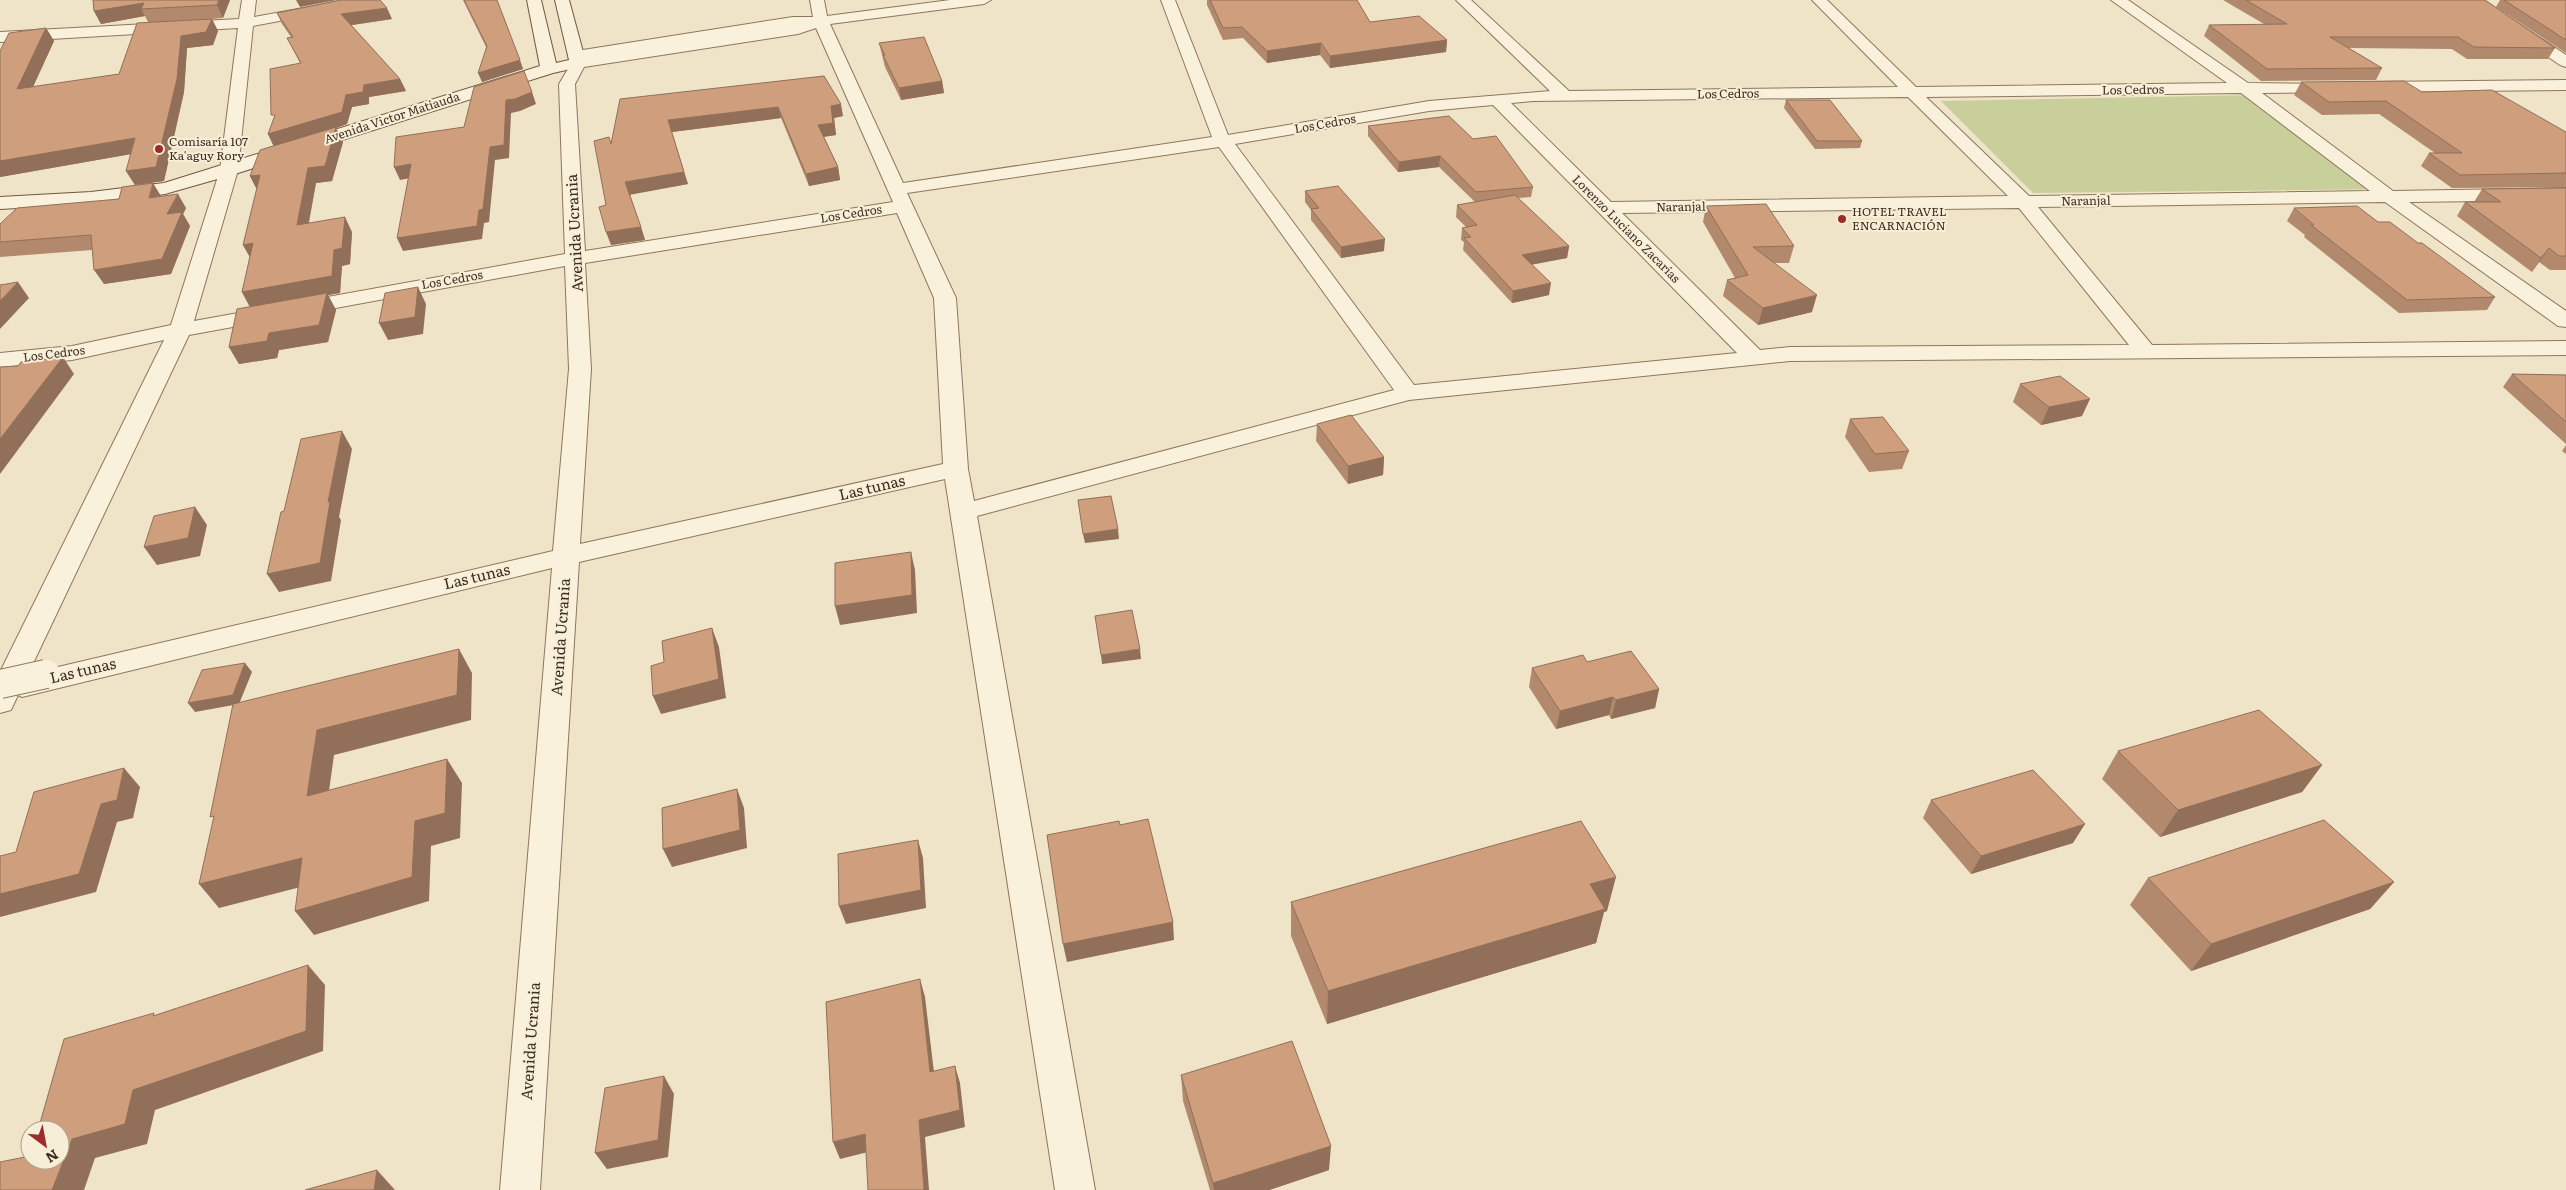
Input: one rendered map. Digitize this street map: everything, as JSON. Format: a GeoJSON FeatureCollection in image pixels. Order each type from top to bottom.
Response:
{"type":"FeatureCollection","features":[{"type":"Feature","properties":{"kind":"street"},"geometry":{"type":"LineString","coordinates":[[1,692],[180,330],[229,164],[249,0]]}},
{"type":"Feature","properties":{"kind":"street"},"geometry":{"type":"LineString","coordinates":[[0,37],[246,23],[371,0]]}},
{"type":"Feature","properties":{"kind":"street","name":"Avenida Ucrania"},"geometry":{"type":"LineString","coordinates":[[534,0],[563,66]]}},
{"type":"Feature","properties":{"kind":"street","name":"Avenida Ucrania"},"geometry":{"type":"LineString","coordinates":[[520,1190],[580,369],[576,258],[563,66],[562,0]]}},
{"type":"Feature","properties":{"kind":"street","name":"Avenida Victor Matiauda"},"geometry":{"type":"LineString","coordinates":[[0,203],[125,194],[164,188],[229,164],[563,66],[793,21],[819,11],[984,0]]}},
{"type":"Feature","properties":{"kind":"street"},"geometry":{"type":"LineString","coordinates":[[1168,0],[1224,141],[1408,393]]}},
{"type":"Feature","properties":{"kind":"street"},"geometry":{"type":"LineString","coordinates":[[1463,0],[1565,96]]}},
{"type":"Feature","properties":{"kind":"street"},"geometry":{"type":"LineString","coordinates":[[1819,0],[2024,202],[2146,351]]}},
{"type":"Feature","properties":{"kind":"street"},"geometry":{"type":"LineString","coordinates":[[2118,0],[2246,88],[2391,198],[2566,322]]}},
{"type":"Feature","properties":{"kind":"street"},"geometry":{"type":"LineString","coordinates":[[2473,0],[2501,1]]}},
{"type":"Feature","properties":{"kind":"street"},"geometry":{"type":"LineString","coordinates":[[2473,0],[2566,62]]}},
{"type":"Feature","properties":{"kind":"street"},"geometry":{"type":"LineString","coordinates":[[819,11],[945,298],[956,469],[1075,1190]]}},
{"type":"Feature","properties":{"kind":"street","name":"Los Cedros"},"geometry":{"type":"LineString","coordinates":[[0,360],[72,353],[180,330],[901,197],[1429,106],[1565,96],[2566,85]]}},
{"type":"Feature","properties":{"kind":"street","name":"Lorenzo Luciano Zacarías"},"geometry":{"type":"LineString","coordinates":[[1498,100],[1755,358]]}},
{"type":"Feature","properties":{"kind":"street","name":"Avenida Victor Matiauda"},"geometry":{"type":"LineString","coordinates":[[0,189],[137,179],[229,164]]}},
{"type":"Feature","properties":{"kind":"street","name":"Naranjal"},"geometry":{"type":"LineString","coordinates":[[1606,208],[2566,194]]}},
{"type":"Feature","properties":{"kind":"street"},"geometry":{"type":"LineString","coordinates":[[963,512],[1408,393],[1790,354],[2566,348]]}},
{"type":"Feature","properties":{"kind":"street","name":"Las tunas"},"geometry":{"type":"LineString","coordinates":[[1,692],[567,556],[956,469]]}},
{"type":"Feature","properties":{"kind":"street","name":"Las tunas"},"geometry":{"type":"LineString","coordinates":[[1,692],[46,674]]}},
{"type":"Feature","properties":{"kind":"green space"},"geometry":{"type":"Polygon","coordinates":[[[2255,95],[2390,189],[2033,193],[1941,101],[2255,95]]]}},
{"type":"Feature","properties":{"kind":"building"},"geometry":{"type":"Polygon","coordinates":[[[93,0],[219,0],[217,5],[141,9],[144,3],[94,11],[93,0]]]}},
{"type":"Feature","properties":{"kind":"building"},"geometry":{"type":"Polygon","coordinates":[[[341,0],[380,0],[387,8],[341,14],[400,79],[364,85],[363,92],[346,95],[342,112],[268,134],[275,115],[271,115],[270,69],[301,63],[287,38],[293,37],[277,13],[341,0]]]}},
{"type":"Feature","properties":{"kind":"building"},"geometry":{"type":"Polygon","coordinates":[[[464,0],[497,0],[520,60],[478,73],[487,46],[464,0]]]}},
{"type":"Feature","properties":{"kind":"building"},"geometry":{"type":"Polygon","coordinates":[[[1210,0],[1357,0],[1370,22],[1419,16],[1447,40],[1330,56],[1321,43],[1267,51],[1242,27],[1223,28],[1210,0]]]}},
{"type":"Feature","properties":{"kind":"building"},"geometry":{"type":"Polygon","coordinates":[[[2246,0],[2485,0],[2555,48],[2474,47],[2458,37],[2330,37],[2382,68],[2267,69],[2209,25],[2287,24],[2246,0]]]}},
{"type":"Feature","properties":{"kind":"building"},"geometry":{"type":"Polygon","coordinates":[[[2504,0],[2566,0],[2566,40],[2504,0]]]}},
{"type":"Feature","properties":{"kind":"building"},"geometry":{"type":"Polygon","coordinates":[[[212,19],[206,32],[181,36],[177,79],[156,167],[126,171],[135,138],[0,161],[0,51],[9,33],[46,28],[17,89],[119,74],[137,23],[212,19]]]}},
{"type":"Feature","properties":{"kind":"building"},"geometry":{"type":"Polygon","coordinates":[[[924,37],[942,81],[899,88],[879,43],[924,37]]]}},
{"type":"Feature","properties":{"kind":"building"},"geometry":{"type":"Polygon","coordinates":[[[524,71],[532,92],[515,99],[506,100],[504,145],[490,147],[483,209],[479,210],[477,226],[397,238],[411,164],[394,167],[396,137],[464,127],[474,87],[524,71]]]}},
{"type":"Feature","properties":{"kind":"building"},"geometry":{"type":"Polygon","coordinates":[[[824,76],[841,104],[831,106],[833,123],[818,125],[838,167],[806,174],[778,107],[668,120],[684,172],[625,182],[641,227],[606,232],[599,207],[606,205],[594,141],[609,137],[611,144],[620,99],[824,76]]]}},
{"type":"Feature","properties":{"kind":"building"},"geometry":{"type":"Polygon","coordinates":[[[2404,81],[2422,92],[2492,90],[2566,132],[2566,173],[2460,175],[2429,153],[2462,153],[2386,101],[2329,102],[2301,82],[2404,81]]]}},
{"type":"Feature","properties":{"kind":"building"},"geometry":{"type":"Polygon","coordinates":[[[1786,100],[1830,100],[1862,141],[1817,141],[1786,100]]]}},
{"type":"Feature","properties":{"kind":"building"},"geometry":{"type":"Polygon","coordinates":[[[1449,116],[1473,139],[1496,136],[1533,187],[1476,192],[1440,156],[1399,162],[1368,126],[1449,116]]]}},
{"type":"Feature","properties":{"kind":"building"},"geometry":{"type":"Polygon","coordinates":[[[336,127],[325,166],[308,168],[297,225],[345,217],[342,248],[334,250],[332,276],[242,292],[253,243],[243,245],[260,175],[250,176],[260,150],[336,127]]]}},
{"type":"Feature","properties":{"kind":"building"},"geometry":{"type":"Polygon","coordinates":[[[153,183],[149,198],[178,194],[167,214],[182,212],[162,259],[94,270],[91,235],[0,242],[0,224],[17,208],[119,199],[122,187],[153,183]]]}},
{"type":"Feature","properties":{"kind":"building"},"geometry":{"type":"Polygon","coordinates":[[[1338,186],[1385,239],[1341,247],[1311,209],[1319,208],[1305,191],[1338,186]]]}},
{"type":"Feature","properties":{"kind":"building"},"geometry":{"type":"Polygon","coordinates":[[[2566,188],[2566,256],[2559,256],[2549,248],[2541,258],[2465,202],[2501,202],[2482,189],[2566,188]]]}},
{"type":"Feature","properties":{"kind":"building"},"geometry":{"type":"Polygon","coordinates":[[[1515,195],[1569,246],[1522,255],[1551,283],[1513,291],[1464,238],[1471,237],[1462,228],[1477,225],[1457,205],[1515,195]]]}},
{"type":"Feature","properties":{"kind":"building"},"geometry":{"type":"Polygon","coordinates":[[[1766,204],[1794,246],[1753,247],[1817,295],[1763,308],[1727,280],[1748,275],[1706,206],[1766,204]]]}},
{"type":"Feature","properties":{"kind":"building"},"geometry":{"type":"Polygon","coordinates":[[[2357,206],[2378,222],[2390,222],[2418,243],[2422,243],[2495,297],[2407,300],[2311,225],[2314,225],[2294,208],[2357,206]]]}},
{"type":"Feature","properties":{"kind":"building"},"geometry":{"type":"Polygon","coordinates":[[[18,282],[0,301],[0,285],[18,282]]]}},
{"type":"Feature","properties":{"kind":"building"},"geometry":{"type":"Polygon","coordinates":[[[418,287],[415,317],[379,323],[385,293],[418,287]]]}},
{"type":"Feature","properties":{"kind":"building"},"geometry":{"type":"Polygon","coordinates":[[[327,293],[319,325],[269,333],[267,341],[229,347],[237,309],[327,293]]]}},
{"type":"Feature","properties":{"kind":"building"},"geometry":{"type":"Polygon","coordinates":[[[63,357],[0,439],[0,367],[18,366],[21,362],[63,357]]]}},
{"type":"Feature","properties":{"kind":"building"},"geometry":{"type":"Polygon","coordinates":[[[2512,374],[2566,375],[2566,422],[2512,374]]]}},
{"type":"Feature","properties":{"kind":"building"},"geometry":{"type":"Polygon","coordinates":[[[2060,376],[2090,399],[2049,407],[2020,384],[2060,376]]]}},
{"type":"Feature","properties":{"kind":"building"},"geometry":{"type":"Polygon","coordinates":[[[1351,415],[1384,457],[1348,466],[1317,424],[1351,415]]]}},
{"type":"Feature","properties":{"kind":"building"},"geometry":{"type":"Polygon","coordinates":[[[1883,417],[1909,451],[1875,454],[1850,419],[1883,417]]]}},
{"type":"Feature","properties":{"kind":"building"},"geometry":{"type":"Polygon","coordinates":[[[342,431],[328,502],[330,502],[320,563],[267,574],[281,512],[284,511],[301,439],[342,431]]]}},
{"type":"Feature","properties":{"kind":"building"},"geometry":{"type":"Polygon","coordinates":[[[1111,496],[1118,529],[1083,534],[1078,500],[1111,496]]]}},
{"type":"Feature","properties":{"kind":"building"},"geometry":{"type":"Polygon","coordinates":[[[195,507],[188,538],[144,547],[154,516],[195,507]]]}},
{"type":"Feature","properties":{"kind":"building"},"geometry":{"type":"Polygon","coordinates":[[[911,552],[912,595],[835,606],[835,563],[911,552]]]}},
{"type":"Feature","properties":{"kind":"building"},"geometry":{"type":"Polygon","coordinates":[[[1132,610],[1140,649],[1101,655],[1095,616],[1132,610]]]}},
{"type":"Feature","properties":{"kind":"building"},"geometry":{"type":"Polygon","coordinates":[[[712,628],[719,679],[653,696],[651,666],[664,662],[662,641],[712,628]]]}},
{"type":"Feature","properties":{"kind":"building"},"geometry":{"type":"Polygon","coordinates":[[[459,649],[457,695],[317,730],[307,796],[447,759],[445,813],[415,821],[412,877],[295,911],[302,858],[199,884],[214,816],[210,817],[233,704],[459,649]]]}},
{"type":"Feature","properties":{"kind":"building"},"geometry":{"type":"Polygon","coordinates":[[[1631,651],[1659,689],[1616,700],[1613,697],[1560,711],[1532,668],[1583,655],[1587,662],[1631,651]]]}},
{"type":"Feature","properties":{"kind":"building"},"geometry":{"type":"Polygon","coordinates":[[[245,663],[233,695],[188,703],[202,670],[245,663]]]}},
{"type":"Feature","properties":{"kind":"building"},"geometry":{"type":"Polygon","coordinates":[[[2259,710],[2322,765],[2178,810],[2118,751],[2259,710]]]}},
{"type":"Feature","properties":{"kind":"building"},"geometry":{"type":"Polygon","coordinates":[[[124,768],[117,800],[101,804],[79,874],[0,894],[0,856],[16,852],[34,792],[124,768]]]}},
{"type":"Feature","properties":{"kind":"building"},"geometry":{"type":"Polygon","coordinates":[[[2033,770],[2085,824],[1981,856],[1931,800],[2033,770]]]}},
{"type":"Feature","properties":{"kind":"building"},"geometry":{"type":"Polygon","coordinates":[[[737,789],[740,830],[663,849],[662,808],[737,789]]]}},
{"type":"Feature","properties":{"kind":"building"},"geometry":{"type":"Polygon","coordinates":[[[1148,819],[1173,922],[1063,944],[1047,835],[1119,821],[1120,825],[1148,819]]]}},
{"type":"Feature","properties":{"kind":"building"},"geometry":{"type":"Polygon","coordinates":[[[2324,820],[2394,882],[2211,944],[2148,878],[2324,820]]]}},
{"type":"Feature","properties":{"kind":"building"},"geometry":{"type":"Polygon","coordinates":[[[1581,821],[1616,877],[1590,884],[1605,909],[1328,991],[1291,902],[1581,821]]]}},
{"type":"Feature","properties":{"kind":"building"},"geometry":{"type":"Polygon","coordinates":[[[918,840],[921,890],[839,906],[838,854],[918,840]]]}},
{"type":"Feature","properties":{"kind":"building"},"geometry":{"type":"Polygon","coordinates":[[[308,965],[306,1031],[133,1090],[125,1124],[72,1139],[70,1144],[70,1120],[41,1120],[64,1039],[154,1013],[153,1016],[308,965]]]}},
{"type":"Feature","properties":{"kind":"building"},"geometry":{"type":"Polygon","coordinates":[[[920,979],[930,1072],[955,1066],[960,1110],[919,1120],[924,1190],[868,1190],[865,1134],[833,1142],[826,1002],[920,979]]]}},
{"type":"Feature","properties":{"kind":"building"},"geometry":{"type":"Polygon","coordinates":[[[1292,1041],[1331,1146],[1213,1183],[1181,1075],[1292,1041]]]}},
{"type":"Feature","properties":{"kind":"building"},"geometry":{"type":"Polygon","coordinates":[[[664,1076],[658,1140],[595,1153],[605,1088],[664,1076]]]}},
{"type":"Feature","properties":{"kind":"building"},"geometry":{"type":"Polygon","coordinates":[[[20,1158],[20,1170],[60,1170],[52,1190],[0,1190],[0,1162],[20,1158]]]}},
{"type":"Feature","properties":{"kind":"building"},"geometry":{"type":"Polygon","coordinates":[[[377,1170],[374,1190],[305,1190],[377,1170]]]}},
{"type":"Feature","properties":{"kind":"place","name":"Comisaría 107 Ka'aguy Rory"},"geometry":{"type":"Point","coordinates":[159,149]}},
{"type":"Feature","properties":{"kind":"place","name":"HOTEL TRAVEL ENCARNACIÓN"},"geometry":{"type":"Point","coordinates":[1842,219]}}]}
